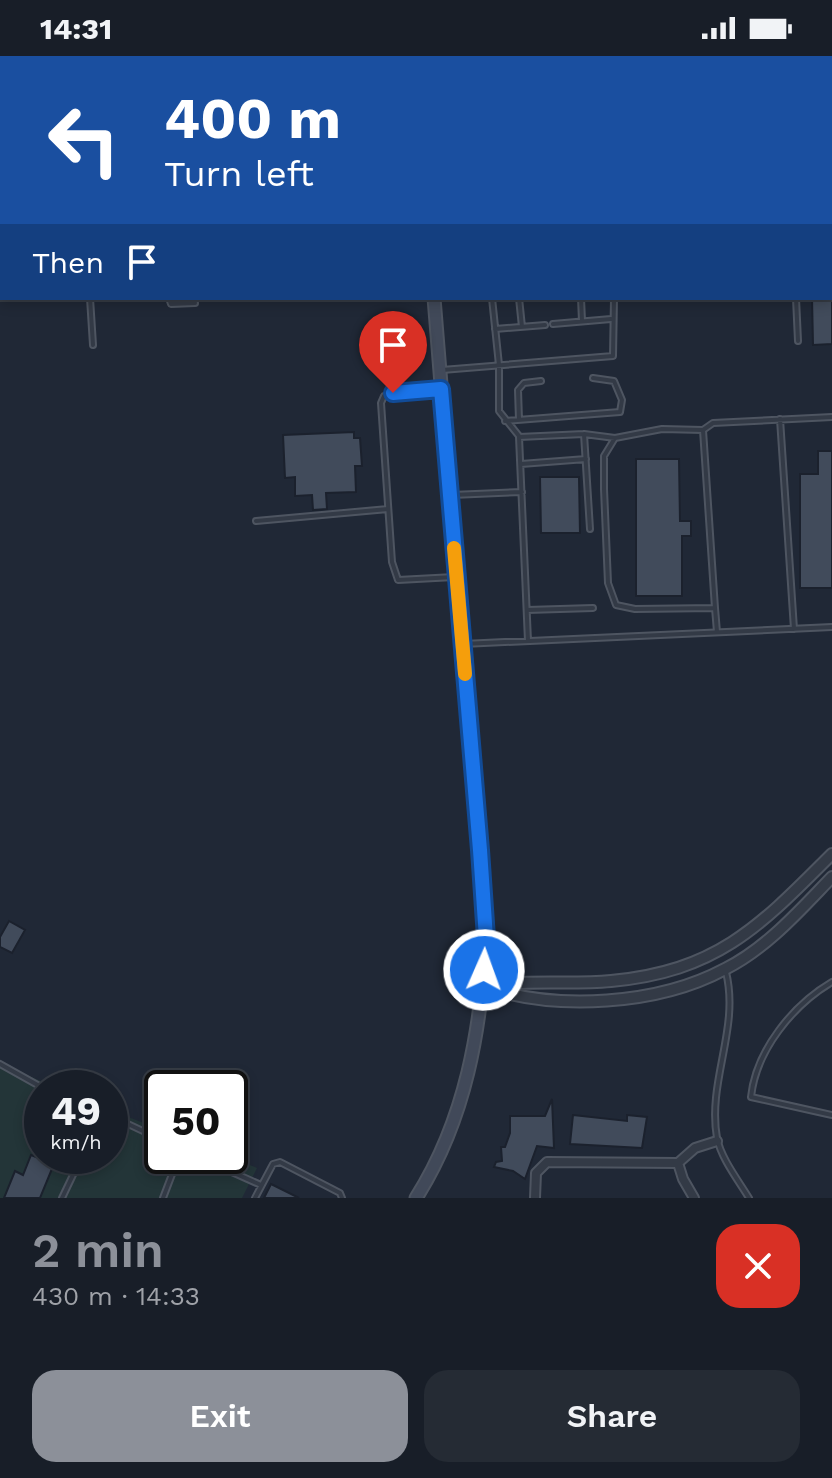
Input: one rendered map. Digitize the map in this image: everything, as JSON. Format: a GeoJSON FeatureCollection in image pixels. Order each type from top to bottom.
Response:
{"type":"FeatureCollection","features":[{"type":"Feature","properties":{"kind":"main road"},"geometry":{"type":"LineString","coordinates":[[416,1198],[454,1122],[471,1062],[483,987],[486,938],[434,300]]}},
{"type":"Feature","properties":{"kind":"street"},"geometry":{"type":"LineString","coordinates":[[483,987],[517,981],[611,981],[676,971],[717,954],[782,904],[832,854]]}},
{"type":"Feature","properties":{"kind":"street"},"geometry":{"type":"LineString","coordinates":[[483,987],[516,998],[612,999],[681,988],[725,970],[794,917],[832,877]]}},
{"type":"Feature","properties":{"kind":"street"},"geometry":{"type":"LineString","coordinates":[[717,954],[725,970]]}},
{"type":"Feature","properties":{"kind":"street"},"geometry":{"type":"LineString","coordinates":[[535,1198],[536,1173],[547,1162],[678,1163],[695,1148],[717,1141]]}},
{"type":"Feature","properties":{"kind":"street"},"geometry":{"type":"LineString","coordinates":[[678,1163],[694,1198]]}},
{"type":"Feature","properties":{"kind":"lane"},"geometry":{"type":"LineString","coordinates":[[90,300],[93,345]]}},
{"type":"Feature","properties":{"kind":"lane"},"geometry":{"type":"LineString","coordinates":[[170,300],[171,304],[195,303]]}},
{"type":"Feature","properties":{"kind":"lane"},"geometry":{"type":"LineString","coordinates":[[492,300],[499,365],[499,411],[519,437],[528,641]]}},
{"type":"Feature","properties":{"kind":"lane"},"geometry":{"type":"LineString","coordinates":[[519,300],[522,327]]}},
{"type":"Feature","properties":{"kind":"lane"},"geometry":{"type":"LineString","coordinates":[[581,300],[582,321]]}},
{"type":"Feature","properties":{"kind":"lane"},"geometry":{"type":"LineString","coordinates":[[440,370],[613,356],[611,319],[614,300]]}},
{"type":"Feature","properties":{"kind":"lane"},"geometry":{"type":"LineString","coordinates":[[796,300],[798,341]]}},
{"type":"Feature","properties":{"kind":"lane"},"geometry":{"type":"LineString","coordinates":[[553,324],[611,319]]}},
{"type":"Feature","properties":{"kind":"lane"},"geometry":{"type":"LineString","coordinates":[[495,329],[545,325]]}},
{"type":"Feature","properties":{"kind":"lane"},"geometry":{"type":"LineString","coordinates":[[505,421],[620,412],[619,387],[614,381],[593,378]]}},
{"type":"Feature","properties":{"kind":"lane"},"geometry":{"type":"LineString","coordinates":[[519,420],[518,390],[524,383],[541,381]]}},
{"type":"Feature","properties":{"kind":"lane"},"geometry":{"type":"LineString","coordinates":[[441,389],[384,396],[392,562],[398,580],[457,577]]}},
{"type":"Feature","properties":{"kind":"lane"},"geometry":{"type":"LineString","coordinates":[[519,437],[584,434],[615,438],[662,429],[703,430],[713,423],[832,417]]}},
{"type":"Feature","properties":{"kind":"lane"},"geometry":{"type":"LineString","coordinates":[[780,419],[794,629]]}},
{"type":"Feature","properties":{"kind":"lane"},"geometry":{"type":"LineString","coordinates":[[703,430],[717,632]]}},
{"type":"Feature","properties":{"kind":"lane"},"geometry":{"type":"LineString","coordinates":[[584,434],[590,529]]}},
{"type":"Feature","properties":{"kind":"lane"},"geometry":{"type":"LineString","coordinates":[[615,438],[604,456],[604,489],[608,583],[616,605],[635,609],[715,608]]}},
{"type":"Feature","properties":{"kind":"lane"},"geometry":{"type":"LineString","coordinates":[[521,464],[586,459]]}},
{"type":"Feature","properties":{"kind":"lane"},"geometry":{"type":"LineString","coordinates":[[450,495],[522,492]]}},
{"type":"Feature","properties":{"kind":"lane"},"geometry":{"type":"LineString","coordinates":[[256,521],[388,509]]}},
{"type":"Feature","properties":{"kind":"lane"},"geometry":{"type":"LineString","coordinates":[[527,610],[593,608]]}},
{"type":"Feature","properties":{"kind":"lane"},"geometry":{"type":"LineString","coordinates":[[463,644],[832,627]]}},
{"type":"Feature","properties":{"kind":"lane"},"geometry":{"type":"LineString","coordinates":[[725,970],[731,1007],[714,1098],[717,1141],[749,1198]]}},
{"type":"Feature","properties":{"kind":"lane"},"geometry":{"type":"LineString","coordinates":[[832,982],[813,994],[776,1036],[759,1068],[751,1097],[832,1115]]}},
{"type":"Feature","properties":{"kind":"lane"},"geometry":{"type":"LineString","coordinates":[[0,1064],[24,1077]]}},
{"type":"Feature","properties":{"kind":"lane"},"geometry":{"type":"LineString","coordinates":[[255,1198],[273,1164],[280,1162],[340,1193],[342,1198]]}},
{"type":"Feature","properties":{"kind":"lane"},"geometry":{"type":"LineString","coordinates":[[62,1198],[73,1174]]}},
{"type":"Feature","properties":{"kind":"lane"},"geometry":{"type":"LineString","coordinates":[[163,1198],[172,1174]]}},
{"type":"Feature","properties":{"kind":"lane"},"geometry":{"type":"LineString","coordinates":[[236,1174],[261,1185]]}},
{"type":"Feature","properties":{"kind":"shaded area"},"geometry":{"type":"Polygon","coordinates":[[[0,1064],[24,1074],[24,1174],[128,1174],[128,1117],[144,1123],[144,1174],[248,1174],[248,1164],[257,1168],[242,1198],[0,1198],[0,1064]]]}},
{"type":"Feature","properties":{"kind":"building"},"geometry":{"type":"Polygon","coordinates":[[[812,300],[832,300],[832,344],[813,345],[812,300]]]}},
{"type":"Feature","properties":{"kind":"building"},"geometry":{"type":"Polygon","coordinates":[[[354,432],[354,438],[360,438],[362,466],[355,466],[356,492],[326,493],[327,509],[313,510],[312,495],[295,496],[295,477],[285,478],[283,435],[354,432]]]}},
{"type":"Feature","properties":{"kind":"building"},"geometry":{"type":"Polygon","coordinates":[[[818,451],[832,451],[832,588],[800,588],[800,474],[818,474],[818,451]]]}},
{"type":"Feature","properties":{"kind":"building"},"geometry":{"type":"Polygon","coordinates":[[[636,459],[679,459],[680,521],[691,521],[691,536],[682,536],[682,596],[636,596],[636,459]]]}},
{"type":"Feature","properties":{"kind":"building"},"geometry":{"type":"Polygon","coordinates":[[[540,477],[579,477],[580,533],[541,533],[540,477]]]}},
{"type":"Feature","properties":{"kind":"building"},"geometry":{"type":"Polygon","coordinates":[[[9,921],[25,930],[12,953],[0,947],[0,937],[9,921]]]}},
{"type":"Feature","properties":{"kind":"building"},"geometry":{"type":"Polygon","coordinates":[[[552,1099],[554,1148],[537,1146],[525,1179],[513,1171],[494,1167],[496,1162],[502,1161],[501,1147],[505,1147],[510,1133],[510,1116],[545,1116],[552,1099]]]}},
{"type":"Feature","properties":{"kind":"building"},"geometry":{"type":"Polygon","coordinates":[[[573,1115],[627,1121],[627,1115],[647,1117],[642,1148],[570,1144],[573,1115]]]}},
{"type":"Feature","properties":{"kind":"building"},"geometry":{"type":"Polygon","coordinates":[[[15,1171],[23,1175],[24,1172],[50,1174],[40,1198],[4,1198],[15,1171]]]}},
{"type":"Feature","properties":{"kind":"building"},"geometry":{"type":"Polygon","coordinates":[[[271,1184],[299,1198],[264,1198],[271,1184]]]}},
{"type":"Feature","properties":{"kind":"slow traffic"},"geometry":{"type":"LineString","coordinates":[[454,548],[465,674]]}},
{"type":"Feature","properties":{"kind":"route"},"geometry":{"type":"LineString","coordinates":[[393,393],[441,389],[480,850],[486,938],[484,970]]}}]}
